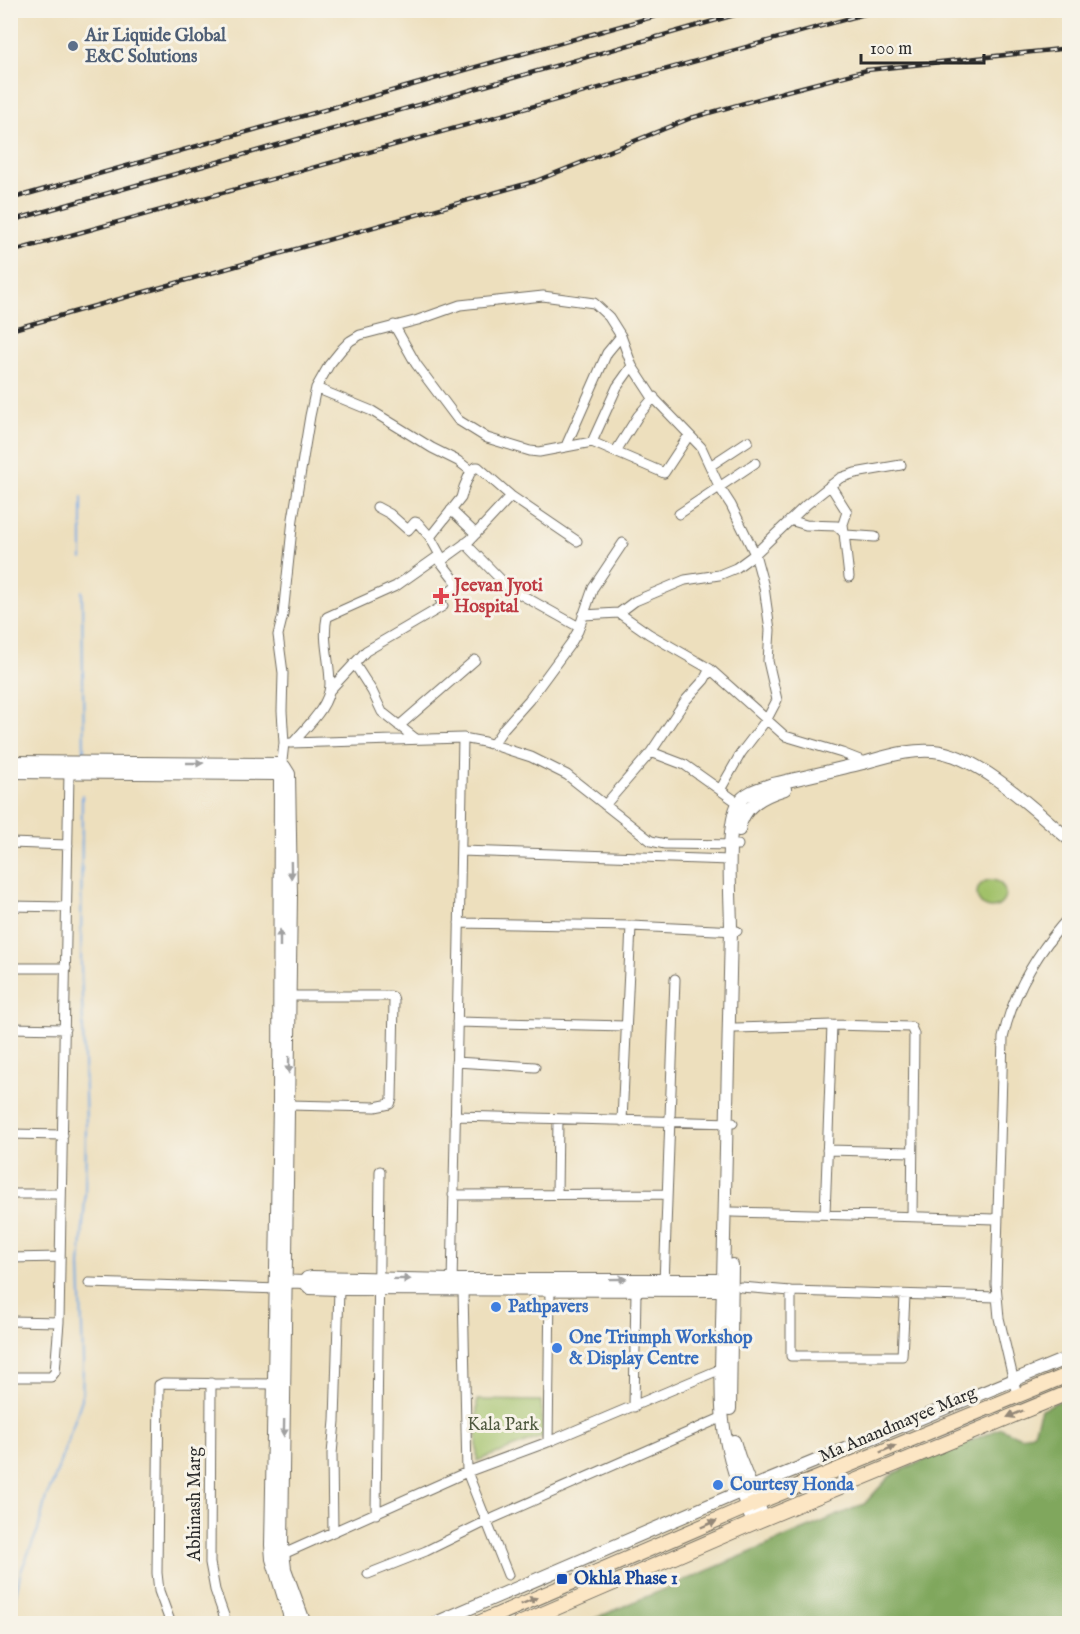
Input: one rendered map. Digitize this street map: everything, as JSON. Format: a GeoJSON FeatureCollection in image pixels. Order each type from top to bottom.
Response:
{"type":"FeatureCollection","features":[{"type":"Feature","properties":{"kind":"main road","name":"Ma Anandmayee Marg"},"geometry":{"type":"LineString","coordinates":[[476,1623],[752,1505],[1070,1374]]}},
{"type":"Feature","properties":{"kind":"main road","name":"Ma Anandmayee Marg"},"geometry":{"type":"LineString","coordinates":[[519,1623],[1070,1392]]}},
{"type":"Feature","properties":{"kind":"street"},"geometry":{"type":"LineString","coordinates":[[304,1623],[285,1569],[278,1557],[281,1285],[280,778],[281,765],[288,743],[282,711],[283,669],[278,635],[283,615],[293,519],[316,388],[329,365],[351,340],[360,335],[418,320],[460,305],[543,296],[594,303],[609,317],[621,336],[632,366],[654,397],[689,435],[699,442],[755,554],[764,587],[770,630],[768,661],[776,695],[775,705],[741,753],[720,790]]}},
{"type":"Feature","properties":{"kind":"street"},"geometry":{"type":"LineString","coordinates":[[394,325],[432,386],[464,425],[494,441],[530,451],[547,451],[592,442],[665,473],[689,435]]}},
{"type":"Feature","properties":{"kind":"street"},"geometry":{"type":"LineString","coordinates":[[566,446],[607,353],[621,336]]}},
{"type":"Feature","properties":{"kind":"street"},"geometry":{"type":"LineString","coordinates":[[592,442],[617,387],[632,366]]}},
{"type":"Feature","properties":{"kind":"street"},"geometry":{"type":"LineString","coordinates":[[316,388],[372,411],[432,448],[458,461],[471,471]]}},
{"type":"Feature","properties":{"kind":"street"},"geometry":{"type":"LineString","coordinates":[[616,451],[638,416],[654,397]]}},
{"type":"Feature","properties":{"kind":"street"},"geometry":{"type":"LineString","coordinates":[[710,466],[748,441]]}},
{"type":"Feature","properties":{"kind":"street"},"geometry":{"type":"LineString","coordinates":[[679,514],[755,463]]}},
{"type":"Feature","properties":{"kind":"street"},"geometry":{"type":"LineString","coordinates":[[583,615],[619,613],[635,601],[685,580],[724,573],[755,554],[830,485],[846,475],[901,465]]}},
{"type":"Feature","properties":{"kind":"street"},"geometry":{"type":"LineString","coordinates":[[430,537],[462,496],[471,471],[478,467],[511,496],[577,541]]}},
{"type":"Feature","properties":{"kind":"street"},"geometry":{"type":"LineString","coordinates":[[830,485],[848,512],[843,521],[843,533],[849,576]]}},
{"type":"Feature","properties":{"kind":"street"},"geometry":{"type":"LineString","coordinates":[[329,691],[325,650],[327,617],[396,586],[465,543],[511,496]]}},
{"type":"Feature","properties":{"kind":"street"},"geometry":{"type":"LineString","coordinates":[[288,743],[315,718],[329,691],[366,651],[443,606],[440,599],[458,585],[439,559],[440,553],[430,537],[418,523],[415,522],[408,530],[390,514],[377,507]]}},
{"type":"Feature","properties":{"kind":"street"},"geometry":{"type":"LineString","coordinates":[[451,510],[476,534]]}},
{"type":"Feature","properties":{"kind":"street"},"geometry":{"type":"LineString","coordinates":[[790,520],[806,525],[837,526],[846,535],[875,537]]}},
{"type":"Feature","properties":{"kind":"street"},"geometry":{"type":"LineString","coordinates":[[465,543],[509,588],[579,627]]}},
{"type":"Feature","properties":{"kind":"street"},"geometry":{"type":"LineString","coordinates":[[493,744],[571,644],[593,588],[622,543]]}},
{"type":"Feature","properties":{"kind":"street"},"geometry":{"type":"LineString","coordinates":[[619,613],[649,634],[710,669],[785,736],[865,762]]}},
{"type":"Feature","properties":{"kind":"street"},"geometry":{"type":"LineString","coordinates":[[399,726],[475,660]]}},
{"type":"Feature","properties":{"kind":"street"},"geometry":{"type":"LineString","coordinates":[[354,663],[382,711],[416,739]]}},
{"type":"Feature","properties":{"kind":"street"},"geometry":{"type":"LineString","coordinates":[[605,805],[651,752],[685,701],[704,680],[710,669]]}},
{"type":"Feature","properties":{"kind":"street"},"geometry":{"type":"LineString","coordinates":[[288,743],[463,738],[493,744],[531,757],[567,775],[651,841],[734,845]]}},
{"type":"Feature","properties":{"kind":"street"},"geometry":{"type":"LineString","coordinates":[[463,738],[453,1195],[455,1287],[467,1472],[508,1575]]}},
{"type":"Feature","properties":{"kind":"street"},"geometry":{"type":"LineString","coordinates":[[651,752],[685,765],[742,806]]}},
{"type":"Feature","properties":{"kind":"street"},"geometry":{"type":"LineString","coordinates":[[742,806],[773,792],[890,762],[940,752],[976,766],[1029,805],[1070,840]]}},
{"type":"Feature","properties":{"kind":"street"},"geometry":{"type":"LineString","coordinates":[[759,1521],[730,1457],[723,1417],[721,1369],[730,1285],[732,1212],[730,1123],[735,1028],[732,825],[742,806],[756,789],[898,754],[925,755],[958,764],[969,770],[1022,809],[1070,850]]}},
{"type":"Feature","properties":{"kind":"street"},"geometry":{"type":"LineString","coordinates":[[10,762],[281,765],[287,769],[290,782],[289,1105],[274,1384],[278,1557],[292,1623]]}},
{"type":"Feature","properties":{"kind":"street"},"geometry":{"type":"LineString","coordinates":[[10,772],[276,774],[280,778]]}},
{"type":"Feature","properties":{"kind":"street"},"geometry":{"type":"LineString","coordinates":[[10,1377],[51,1377],[54,1375],[59,1322],[69,772]]}},
{"type":"Feature","properties":{"kind":"street"},"geometry":{"type":"LineString","coordinates":[[10,843],[68,845]]}},
{"type":"Feature","properties":{"kind":"street"},"geometry":{"type":"LineString","coordinates":[[734,845],[730,860],[734,930],[730,1123],[731,1418],[745,1490]]}},
{"type":"Feature","properties":{"kind":"street"},"geometry":{"type":"LineString","coordinates":[[461,851],[730,860]]}},
{"type":"Feature","properties":{"kind":"street"},"geometry":{"type":"LineString","coordinates":[[10,906],[67,907]]}},
{"type":"Feature","properties":{"kind":"street"},"geometry":{"type":"LineString","coordinates":[[1017,1395],[999,1318],[997,1297],[996,1220],[1003,1038],[1012,1003],[1025,978],[1042,950],[1070,916]]}},
{"type":"Feature","properties":{"kind":"street"},"geometry":{"type":"LineString","coordinates":[[459,923],[734,930]]}},
{"type":"Feature","properties":{"kind":"street"},"geometry":{"type":"LineString","coordinates":[[622,1121],[631,926]]}},
{"type":"Feature","properties":{"kind":"street"},"geometry":{"type":"LineString","coordinates":[[10,968],[66,968]]}},
{"type":"Feature","properties":{"kind":"street"},"geometry":{"type":"LineString","coordinates":[[664,1284],[675,979]]}},
{"type":"Feature","properties":{"kind":"street"},"geometry":{"type":"LineString","coordinates":[[289,1105],[375,1107],[390,1104],[392,1099],[394,1001],[390,996],[290,996]]}},
{"type":"Feature","properties":{"kind":"street"},"geometry":{"type":"LineString","coordinates":[[457,1022],[626,1026]]}},
{"type":"Feature","properties":{"kind":"street"},"geometry":{"type":"LineString","coordinates":[[735,1028],[832,1025],[908,1026],[913,1030],[912,1216]]}},
{"type":"Feature","properties":{"kind":"street"},"geometry":{"type":"LineString","coordinates":[[825,1214],[832,1025]]}},
{"type":"Feature","properties":{"kind":"street"},"geometry":{"type":"LineString","coordinates":[[10,1028],[64,1029]]}},
{"type":"Feature","properties":{"kind":"street"},"geometry":{"type":"LineString","coordinates":[[456,1062],[535,1067]]}},
{"type":"Feature","properties":{"kind":"street"},"geometry":{"type":"LineString","coordinates":[[455,1116],[730,1123]]}},
{"type":"Feature","properties":{"kind":"street"},"geometry":{"type":"LineString","coordinates":[[557,1194],[558,1119]]}},
{"type":"Feature","properties":{"kind":"street"},"geometry":{"type":"LineString","coordinates":[[10,1134],[63,1135]]}},
{"type":"Feature","properties":{"kind":"street"},"geometry":{"type":"LineString","coordinates":[[827,1150],[912,1152]]}},
{"type":"Feature","properties":{"kind":"street"},"geometry":{"type":"LineString","coordinates":[[376,1514],[380,1171]]}},
{"type":"Feature","properties":{"kind":"street"},"geometry":{"type":"LineString","coordinates":[[10,1194],[61,1194]]}},
{"type":"Feature","properties":{"kind":"street"},"geometry":{"type":"LineString","coordinates":[[453,1195],[667,1194]]}},
{"type":"Feature","properties":{"kind":"street"},"geometry":{"type":"LineString","coordinates":[[732,1212],[996,1220]]}},
{"type":"Feature","properties":{"kind":"street"},"geometry":{"type":"LineString","coordinates":[[10,1258],[60,1257]]}},
{"type":"Feature","properties":{"kind":"street"},"geometry":{"type":"LineString","coordinates":[[89,1283],[281,1285],[304,1282],[307,1278],[312,1277],[379,1284],[550,1289],[636,1290],[664,1284]]}},
{"type":"Feature","properties":{"kind":"street"},"geometry":{"type":"LineString","coordinates":[[304,1282],[310,1288],[339,1290],[379,1284]]}},
{"type":"Feature","properties":{"kind":"street"},"geometry":{"type":"LineString","coordinates":[[455,1287],[730,1285],[791,1291],[997,1297]]}},
{"type":"Feature","properties":{"kind":"street"},"geometry":{"type":"LineString","coordinates":[[548,1442],[550,1289]]}},
{"type":"Feature","properties":{"kind":"street"},"geometry":{"type":"LineString","coordinates":[[333,1532],[332,1454],[339,1290]]}},
{"type":"Feature","properties":{"kind":"street"},"geometry":{"type":"LineString","coordinates":[[634,1407],[636,1290]]}},
{"type":"Feature","properties":{"kind":"street"},"geometry":{"type":"LineString","coordinates":[[791,1291],[791,1356],[902,1356],[905,1296]]}},
{"type":"Feature","properties":{"kind":"street"},"geometry":{"type":"LineString","coordinates":[[10,1321],[59,1322]]}},
{"type":"Feature","properties":{"kind":"street"},"geometry":{"type":"LineString","coordinates":[[433,1623],[745,1490],[1070,1357]]}},
{"type":"Feature","properties":{"kind":"street"},"geometry":{"type":"LineString","coordinates":[[278,1557],[467,1472],[548,1442],[721,1369]]}},
{"type":"Feature","properties":{"kind":"street"},"geometry":{"type":"LineString","coordinates":[[171,1623],[159,1591],[157,1573],[158,1389],[163,1383],[274,1384]]}},
{"type":"Feature","properties":{"kind":"street","name":"Abhinash Marg"},"geometry":{"type":"LineString","coordinates":[[211,1383],[210,1563],[215,1590],[227,1623]]}},
{"type":"Feature","properties":{"kind":"street"},"geometry":{"type":"LineString","coordinates":[[368,1574],[426,1551],[487,1521],[723,1417]]}},
{"type":"Feature","properties":{"kind":"green space"},"geometry":{"type":"Polygon","coordinates":[[[991,880],[1001,884],[1005,894],[1001,904],[991,908],[981,904],[977,894],[981,884],[991,880]]]}},
{"type":"Feature","properties":{"kind":"green space"},"geometry":{"type":"Polygon","coordinates":[[[1069,1397],[1069,1623],[582,1624],[864,1504],[892,1474],[1001,1428],[1021,1437],[1034,1432],[1041,1409],[1069,1397]]]}},
{"type":"Feature","properties":{"kind":"green space","name":"Kala Park"},"geometry":{"type":"Polygon","coordinates":[[[477,1400],[541,1401],[544,1436],[477,1461],[477,1400]]]}},
{"type":"Feature","properties":{"kind":"waterway"},"geometry":{"type":"LineString","coordinates":[[82,497],[82,559]]}},
{"type":"Feature","properties":{"kind":"waterway"},"geometry":{"type":"LineString","coordinates":[[82,591],[84,759]]}},
{"type":"Feature","properties":{"kind":"waterway"},"geometry":{"type":"LineString","coordinates":[[10,1617],[21,1571],[38,1530],[46,1497],[82,1399],[80,1265],[85,1200],[86,1124],[81,965],[82,795]]}},
{"type":"Feature","properties":{"kind":"railway"},"geometry":{"type":"LineString","coordinates":[[10,199],[677,10]]}},
{"type":"Feature","properties":{"kind":"railway"},"geometry":{"type":"LineString","coordinates":[[10,221],[752,10]]}},
{"type":"Feature","properties":{"kind":"railway"},"geometry":{"type":"LineString","coordinates":[[10,252],[879,10]]}},
{"type":"Feature","properties":{"kind":"railway"},"geometry":{"type":"LineString","coordinates":[[10,330],[536,181],[691,118],[787,91],[867,70],[1070,48]]}},
{"type":"Feature","properties":{"kind":"place","name":"Air Liquide Global E&C Solutions"},"geometry":{"type":"Point","coordinates":[73,46]}},
{"type":"Feature","properties":{"kind":"place","name":"Jeevan Jyoti Hospital"},"geometry":{"type":"Point","coordinates":[441,596]}},
{"type":"Feature","properties":{"kind":"place","name":"Pathpavers"},"geometry":{"type":"Point","coordinates":[496,1307]}},
{"type":"Feature","properties":{"kind":"place","name":"One Triumph Workshop & Display Centre"},"geometry":{"type":"Point","coordinates":[557,1348]}},
{"type":"Feature","properties":{"kind":"place","name":"Courtesy Honda"},"geometry":{"type":"Point","coordinates":[718,1485]}},
{"type":"Feature","properties":{"kind":"place","name":"Okhla Phase 1"},"geometry":{"type":"Point","coordinates":[562,1579]}}]}
